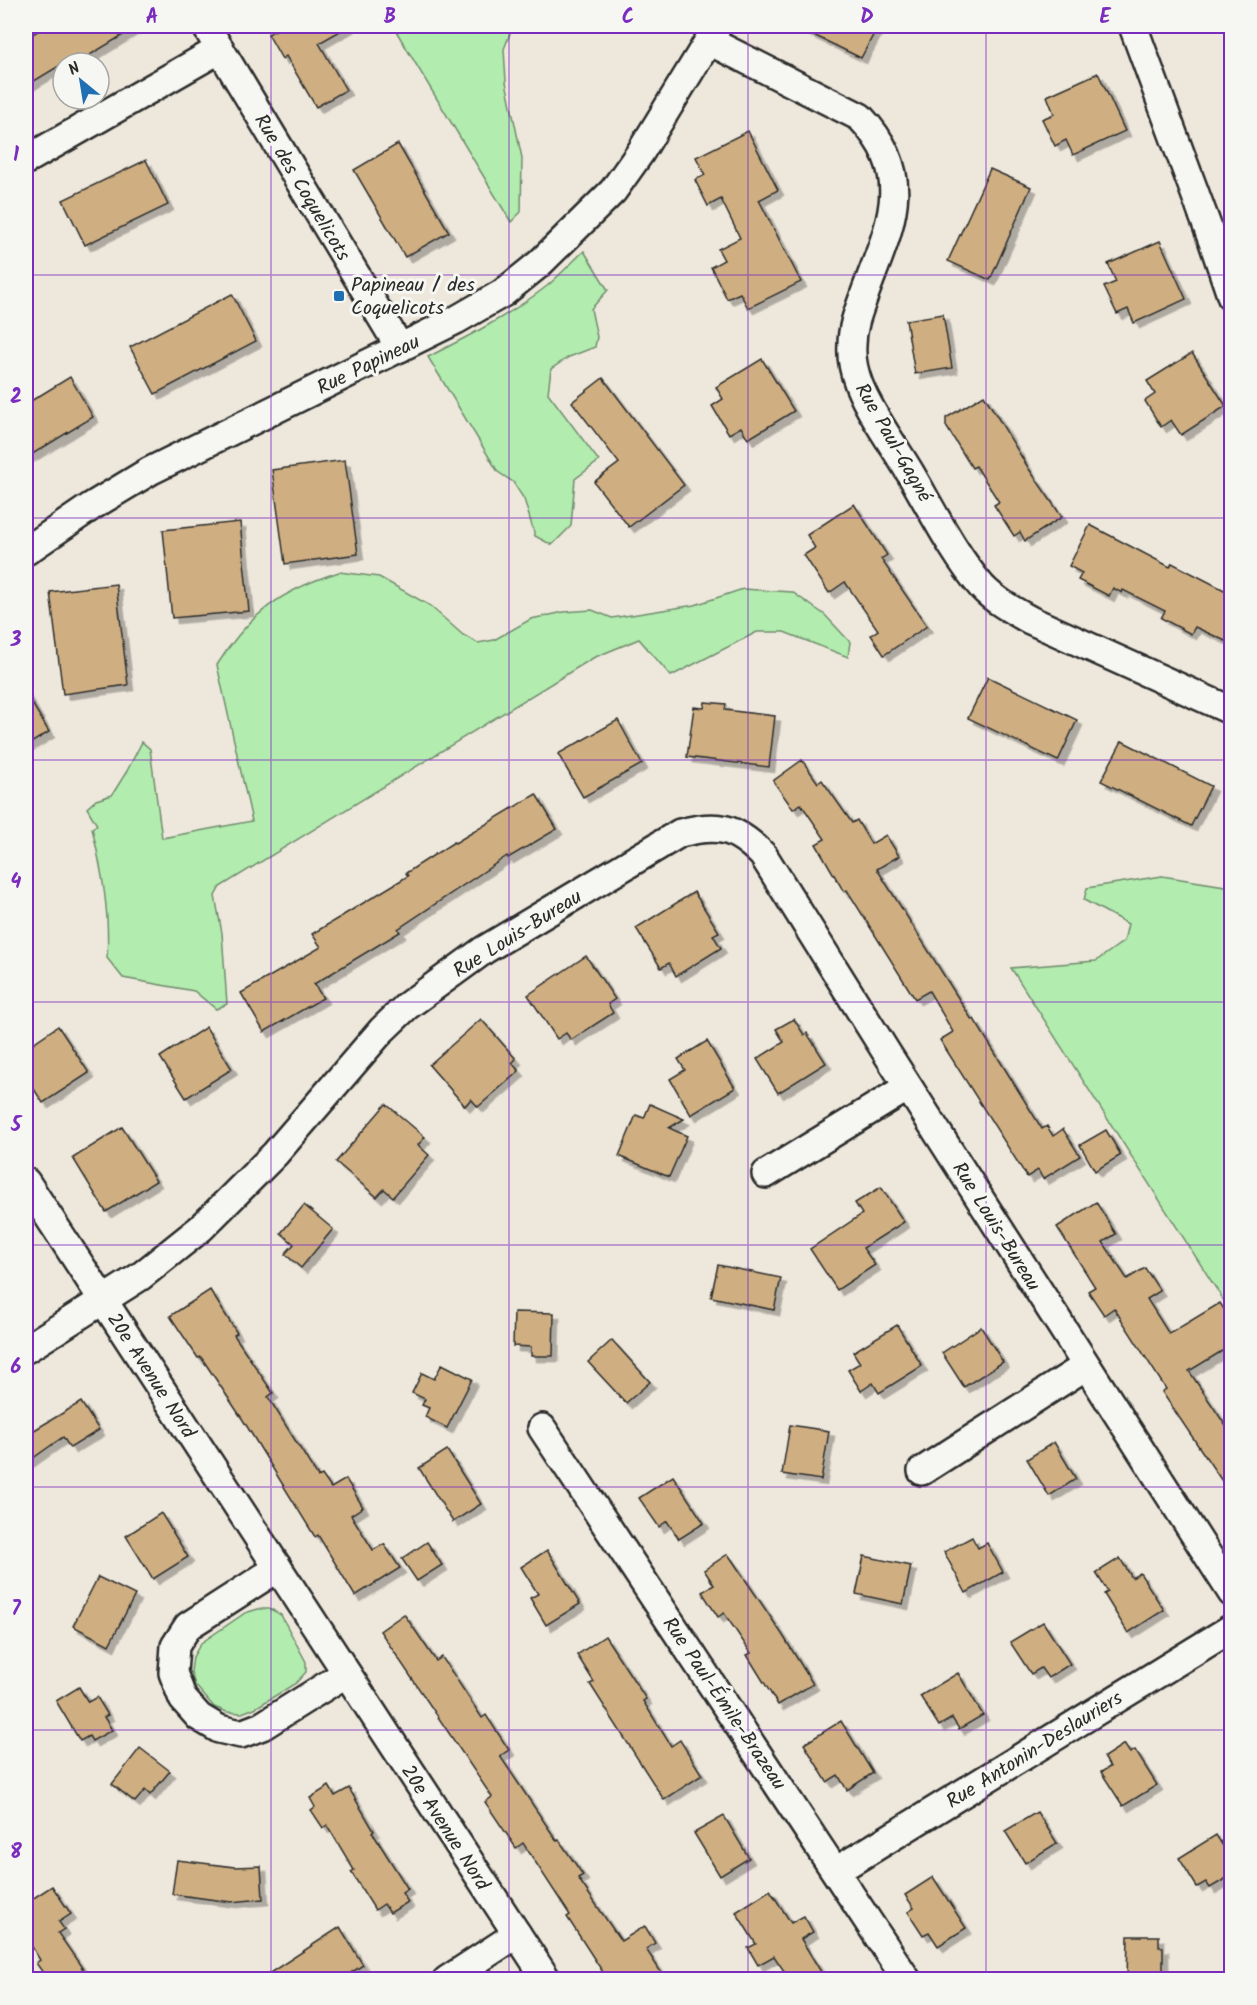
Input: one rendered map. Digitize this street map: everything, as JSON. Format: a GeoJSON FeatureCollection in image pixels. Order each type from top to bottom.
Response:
{"type":"FeatureCollection","features":[{"type":"Feature","properties":{"kind":"street","name":"Rue des Coquelicots"},"geometry":{"type":"LineString","coordinates":[[206,26],[400,348]]}},
{"type":"Feature","properties":{"kind":"street"},"geometry":{"type":"LineString","coordinates":[[1133,26],[1232,298]]}},
{"type":"Feature","properties":{"kind":"street","name":"Rue Papineau"},"geometry":{"type":"LineString","coordinates":[[26,551],[150,471],[456,320],[503,293],[539,264],[613,191],[640,153],[714,33]]}},
{"type":"Feature","properties":{"kind":"street","name":"Rue Paul-Gagné"},"geometry":{"type":"LineString","coordinates":[[714,33],[860,117],[875,133],[887,153],[894,180],[894,203],[888,232],[854,324],[853,366],[874,413],[964,563],[983,588],[1006,606],[1030,620],[1232,711]]}},
{"type":"Feature","properties":{"kind":"street"},"geometry":{"type":"LineString","coordinates":[[26,160],[220,49]]}},
{"type":"Feature","properties":{"kind":"street","name":"Rue Louis-Bureau"},"geometry":{"type":"LineString","coordinates":[[26,1349],[173,1252],[237,1195],[275,1155],[382,1030],[407,1006],[484,950],[680,833],[704,827],[725,829],[748,840],[763,855],[908,1087],[1232,1593]]}},
{"type":"Feature","properties":{"kind":"street"},"geometry":{"type":"LineString","coordinates":[[766,1174],[908,1087]]}},
{"type":"Feature","properties":{"kind":"street","name":"20e Avenue Nord"},"geometry":{"type":"LineString","coordinates":[[26,1182],[345,1674],[547,1980]]}},
{"type":"Feature","properties":{"kind":"street"},"geometry":{"type":"LineString","coordinates":[[922,1471],[1086,1366]]}},
{"type":"Feature","properties":{"kind":"street","name":"Rue Paul-Émile-Brazeau"},"geometry":{"type":"LineString","coordinates":[[542,1428],[907,1980]]}},
{"type":"Feature","properties":{"kind":"street"},"geometry":{"type":"LineString","coordinates":[[278,1568],[188,1626],[175,1646],[173,1673],[183,1699],[200,1717],[219,1729],[241,1734],[262,1726],[345,1674]]}},
{"type":"Feature","properties":{"kind":"street","name":"Rue Antonin-Deslauriers"},"geometry":{"type":"LineString","coordinates":[[836,1871],[1232,1628]]}},
{"type":"Feature","properties":{"kind":"street"},"geometry":{"type":"LineString","coordinates":[[447,1980],[517,1934]]}},
{"type":"Feature","properties":{"kind":"green space"},"geometry":{"type":"Polygon","coordinates":[[[393,26],[513,26],[504,49],[506,82],[522,158],[521,212],[511,222],[393,26]]]}},
{"type":"Feature","properties":{"kind":"green space"},"geometry":{"type":"Polygon","coordinates":[[[584,251],[608,290],[591,309],[597,337],[595,347],[569,357],[551,369],[548,393],[599,461],[575,479],[571,526],[552,545],[535,536],[524,499],[513,482],[498,472],[428,357],[519,306],[547,286],[584,251]]]}},
{"type":"Feature","properties":{"kind":"green space"},"geometry":{"type":"Polygon","coordinates":[[[339,572],[379,577],[429,605],[463,635],[478,643],[494,640],[531,619],[564,612],[592,610],[612,618],[695,605],[743,589],[792,592],[825,615],[850,642],[848,657],[784,632],[757,632],[671,676],[639,639],[593,658],[220,887],[215,896],[222,933],[227,1004],[216,1009],[194,991],[123,978],[107,958],[104,892],[92,828],[97,825],[87,808],[96,800],[112,795],[142,742],[150,749],[162,838],[252,821],[217,665],[242,631],[269,606],[300,587],[339,572]]]}},
{"type":"Feature","properties":{"kind":"green space"},"geometry":{"type":"Polygon","coordinates":[[[1162,876],[1231,887],[1231,1312],[1011,968],[1096,961],[1124,941],[1128,924],[1084,900],[1087,888],[1162,876]]]}},
{"type":"Feature","properties":{"kind":"green space"},"geometry":{"type":"Polygon","coordinates":[[[258,1609],[271,1609],[281,1615],[306,1662],[306,1672],[296,1683],[257,1707],[242,1713],[227,1712],[214,1707],[195,1685],[191,1672],[193,1657],[201,1643],[245,1613],[258,1609]]]}},
{"type":"Feature","properties":{"kind":"building"},"geometry":{"type":"Polygon","coordinates":[[[46,26],[138,26],[97,51],[51,51],[51,71],[26,86],[26,38],[46,26]]]}},
{"type":"Feature","properties":{"kind":"building"},"geometry":{"type":"Polygon","coordinates":[[[283,26],[349,26],[319,43],[346,90],[316,107],[286,56],[282,59],[268,34],[283,26]]]}},
{"type":"Feature","properties":{"kind":"building"},"geometry":{"type":"Polygon","coordinates":[[[795,26],[878,26],[861,58],[795,26]]]}},
{"type":"Feature","properties":{"kind":"building"},"geometry":{"type":"Polygon","coordinates":[[[1098,73],[1125,131],[1073,155],[1066,140],[1055,146],[1042,119],[1054,114],[1047,96],[1098,73]]]}},
{"type":"Feature","properties":{"kind":"building"},"geometry":{"type":"Polygon","coordinates":[[[748,131],[778,190],[759,200],[801,282],[748,308],[740,293],[727,299],[711,267],[724,260],[718,249],[740,238],[721,199],[708,206],[695,180],[705,175],[696,157],[748,131]]]}},
{"type":"Feature","properties":{"kind":"building"},"geometry":{"type":"Polygon","coordinates":[[[398,144],[449,232],[405,257],[354,170],[398,144]]]}},
{"type":"Feature","properties":{"kind":"building"},"geometry":{"type":"Polygon","coordinates":[[[146,160],[168,205],[85,245],[63,200],[146,160]]]}},
{"type":"Feature","properties":{"kind":"building"},"geometry":{"type":"Polygon","coordinates":[[[990,169],[1031,187],[990,280],[948,261],[990,169]]]}},
{"type":"Feature","properties":{"kind":"building"},"geometry":{"type":"Polygon","coordinates":[[[1160,241],[1186,299],[1134,323],[1128,309],[1117,314],[1104,287],[1116,282],[1108,264],[1160,241]]]}},
{"type":"Feature","properties":{"kind":"building"},"geometry":{"type":"Polygon","coordinates":[[[232,294],[256,341],[155,394],[130,347],[232,294]]]}},
{"type":"Feature","properties":{"kind":"building"},"geometry":{"type":"Polygon","coordinates":[[[943,314],[952,368],[915,374],[906,320],[943,314]]]}},
{"type":"Feature","properties":{"kind":"building"},"geometry":{"type":"Polygon","coordinates":[[[1192,353],[1226,406],[1181,435],[1171,420],[1161,427],[1145,401],[1155,394],[1147,381],[1192,353]]]}},
{"type":"Feature","properties":{"kind":"building"},"geometry":{"type":"Polygon","coordinates":[[[762,359],[794,411],[748,439],[741,427],[729,434],[712,406],[723,399],[716,387],[762,359]]]}},
{"type":"Feature","properties":{"kind":"building"},"geometry":{"type":"Polygon","coordinates":[[[70,377],[93,417],[26,458],[26,404],[70,377]]]}},
{"type":"Feature","properties":{"kind":"building"},"geometry":{"type":"Polygon","coordinates":[[[603,378],[684,485],[629,527],[594,482],[619,463],[572,402],[603,378]]]}},
{"type":"Feature","properties":{"kind":"building"},"geometry":{"type":"Polygon","coordinates":[[[984,395],[1029,469],[1062,517],[1025,541],[1020,532],[1014,536],[994,505],[999,502],[976,466],[972,468],[946,426],[946,418],[984,395]]]}},
{"type":"Feature","properties":{"kind":"building"},"geometry":{"type":"Polygon","coordinates":[[[345,460],[358,554],[285,564],[272,470],[345,460]]]}},
{"type":"Feature","properties":{"kind":"building"},"geometry":{"type":"Polygon","coordinates":[[[854,504],[887,555],[881,559],[927,626],[884,655],[871,635],[878,630],[845,582],[829,593],[804,555],[815,548],[807,535],[854,504]]]}},
{"type":"Feature","properties":{"kind":"building"},"geometry":{"type":"Polygon","coordinates":[[[240,522],[249,611],[172,618],[163,530],[240,522]]]}},
{"type":"Feature","properties":{"kind":"building"},"geometry":{"type":"Polygon","coordinates":[[[1090,525],[1170,567],[1172,563],[1232,594],[1232,644],[1195,627],[1191,634],[1161,618],[1165,611],[1123,590],[1122,593],[1113,588],[1109,596],[1078,580],[1082,573],[1069,566],[1090,525]]]}},
{"type":"Feature","properties":{"kind":"building"},"geometry":{"type":"Polygon","coordinates":[[[116,584],[128,685],[63,694],[50,592],[116,584]]]}},
{"type":"Feature","properties":{"kind":"building"},"geometry":{"type":"Polygon","coordinates":[[[988,677],[1077,720],[1058,761],[968,718],[988,677]]]}},
{"type":"Feature","properties":{"kind":"building"},"geometry":{"type":"Polygon","coordinates":[[[26,693],[49,732],[26,746],[26,693]]]}},
{"type":"Feature","properties":{"kind":"building"},"geometry":{"type":"Polygon","coordinates":[[[705,702],[726,704],[725,710],[775,716],[769,767],[687,757],[694,707],[704,708],[705,702]]]}},
{"type":"Feature","properties":{"kind":"building"},"geometry":{"type":"Polygon","coordinates":[[[618,720],[642,764],[583,797],[558,754],[618,720]]]}},
{"type":"Feature","properties":{"kind":"building"},"geometry":{"type":"Polygon","coordinates":[[[1122,741],[1211,786],[1191,826],[1101,781],[1122,741]]]}},
{"type":"Feature","properties":{"kind":"building"},"geometry":{"type":"Polygon","coordinates":[[[802,760],[818,783],[822,780],[852,823],[857,820],[871,844],[886,835],[899,856],[877,869],[1042,1129],[1047,1126],[1053,1136],[1063,1129],[1080,1156],[1043,1179],[1038,1170],[1027,1177],[940,1040],[953,1032],[929,991],[915,999],[847,890],[844,892],[816,844],[825,839],[801,804],[793,809],[773,781],[802,760]]]}},
{"type":"Feature","properties":{"kind":"building"},"geometry":{"type":"Polygon","coordinates":[[[536,794],[557,829],[508,858],[507,856],[398,929],[400,932],[314,984],[323,998],[264,1032],[241,993],[321,947],[312,934],[408,876],[406,873],[454,842],[536,794]]]}},
{"type":"Feature","properties":{"kind":"building"},"geometry":{"type":"Polygon","coordinates":[[[694,892],[719,932],[713,935],[721,948],[676,976],[669,963],[661,968],[636,928],[694,892]]]}},
{"type":"Feature","properties":{"kind":"building"},"geometry":{"type":"Polygon","coordinates":[[[586,956],[615,999],[608,1004],[613,1013],[571,1040],[566,1033],[557,1039],[528,995],[586,956]]]}},
{"type":"Feature","properties":{"kind":"building"},"geometry":{"type":"Polygon","coordinates":[[[481,1019],[516,1059],[512,1063],[519,1071],[478,1107],[471,1099],[465,1106],[429,1065],[481,1019]]]}},
{"type":"Feature","properties":{"kind":"building"},"geometry":{"type":"Polygon","coordinates":[[[794,1019],[804,1035],[807,1033],[826,1063],[778,1093],[757,1059],[784,1042],[776,1029],[794,1019]]]}},
{"type":"Feature","properties":{"kind":"building"},"geometry":{"type":"Polygon","coordinates":[[[58,1026],[89,1073],[43,1103],[26,1077],[26,1048],[58,1026]]]}},
{"type":"Feature","properties":{"kind":"building"},"geometry":{"type":"Polygon","coordinates":[[[206,1027],[232,1069],[186,1098],[160,1057],[206,1027]]]}},
{"type":"Feature","properties":{"kind":"building"},"geometry":{"type":"Polygon","coordinates":[[[707,1041],[735,1088],[691,1115],[670,1079],[685,1070],[678,1059],[707,1041]]]}},
{"type":"Feature","properties":{"kind":"building"},"geometry":{"type":"Polygon","coordinates":[[[386,1104],[425,1137],[418,1145],[429,1155],[393,1197],[384,1189],[377,1197],[336,1162],[386,1104]]]}},
{"type":"Feature","properties":{"kind":"building"},"geometry":{"type":"Polygon","coordinates":[[[650,1104],[684,1119],[669,1128],[687,1136],[669,1177],[619,1156],[636,1115],[644,1118],[650,1104]]]}},
{"type":"Feature","properties":{"kind":"building"},"geometry":{"type":"Polygon","coordinates":[[[122,1127],[156,1181],[106,1212],[73,1158],[122,1127]]]}},
{"type":"Feature","properties":{"kind":"building"},"geometry":{"type":"Polygon","coordinates":[[[1106,1130],[1121,1155],[1095,1171],[1080,1145],[1106,1130]]]}},
{"type":"Feature","properties":{"kind":"building"},"geometry":{"type":"Polygon","coordinates":[[[881,1187],[904,1222],[863,1248],[875,1265],[837,1290],[810,1249],[862,1214],[855,1203],[881,1187]]]}},
{"type":"Feature","properties":{"kind":"building"},"geometry":{"type":"Polygon","coordinates":[[[1096,1202],[1116,1234],[1103,1242],[1127,1279],[1145,1268],[1160,1291],[1147,1299],[1169,1334],[1220,1303],[1232,1321],[1232,1345],[1189,1371],[1232,1435],[1232,1496],[1162,1392],[1166,1389],[1114,1308],[1104,1315],[1088,1291],[1095,1287],[1057,1227],[1096,1202]]]}},
{"type":"Feature","properties":{"kind":"building"},"geometry":{"type":"Polygon","coordinates":[[[304,1205],[333,1229],[301,1268],[285,1254],[294,1244],[281,1233],[304,1205]]]}},
{"type":"Feature","properties":{"kind":"building"},"geometry":{"type":"Polygon","coordinates":[[[718,1265],[781,1278],[774,1310],[711,1297],[718,1265]]]}},
{"type":"Feature","properties":{"kind":"building"},"geometry":{"type":"Polygon","coordinates":[[[210,1290],[237,1333],[234,1335],[273,1393],[268,1397],[318,1477],[322,1475],[331,1488],[346,1479],[363,1507],[351,1515],[373,1550],[384,1544],[400,1568],[355,1596],[318,1535],[315,1537],[243,1420],[201,1357],[198,1358],[170,1316],[210,1290]]]}},
{"type":"Feature","properties":{"kind":"building"},"geometry":{"type":"Polygon","coordinates":[[[514,1312],[554,1313],[553,1356],[531,1356],[531,1347],[513,1346],[514,1312]]]}},
{"type":"Feature","properties":{"kind":"building"},"geometry":{"type":"Polygon","coordinates":[[[897,1325],[922,1366],[879,1393],[873,1383],[861,1391],[848,1370],[860,1363],[853,1352],[897,1325]]]}},
{"type":"Feature","properties":{"kind":"building"},"geometry":{"type":"Polygon","coordinates":[[[981,1327],[1003,1362],[964,1387],[942,1353],[981,1327]]]}},
{"type":"Feature","properties":{"kind":"building"},"geometry":{"type":"Polygon","coordinates":[[[612,1340],[650,1382],[626,1403],[588,1362],[612,1340]]]}},
{"type":"Feature","properties":{"kind":"building"},"geometry":{"type":"Polygon","coordinates":[[[442,1364],[472,1379],[447,1428],[425,1417],[429,1408],[422,1405],[425,1399],[412,1393],[422,1373],[434,1379],[442,1364]]]}},
{"type":"Feature","properties":{"kind":"building"},"geometry":{"type":"Polygon","coordinates":[[[81,1402],[99,1430],[70,1448],[63,1437],[26,1463],[26,1435],[81,1402]]]}},
{"type":"Feature","properties":{"kind":"building"},"geometry":{"type":"Polygon","coordinates":[[[790,1425],[829,1431],[821,1480],[782,1474],[790,1425]]]}},
{"type":"Feature","properties":{"kind":"building"},"geometry":{"type":"Polygon","coordinates":[[[1054,1442],[1076,1479],[1049,1496],[1027,1459],[1054,1442]]]}},
{"type":"Feature","properties":{"kind":"building"},"geometry":{"type":"Polygon","coordinates":[[[447,1450],[481,1504],[453,1522],[419,1468],[447,1450]]]}},
{"type":"Feature","properties":{"kind":"building"},"geometry":{"type":"Polygon","coordinates":[[[673,1476],[704,1523],[679,1539],[667,1521],[659,1527],[639,1498],[673,1476]]]}},
{"type":"Feature","properties":{"kind":"building"},"geometry":{"type":"Polygon","coordinates":[[[161,1513],[188,1557],[153,1579],[126,1536],[161,1513]]]}},
{"type":"Feature","properties":{"kind":"building"},"geometry":{"type":"Polygon","coordinates":[[[972,1537],[978,1548],[987,1543],[1003,1572],[966,1593],[944,1552],[972,1537]]]}},
{"type":"Feature","properties":{"kind":"building"},"geometry":{"type":"Polygon","coordinates":[[[427,1542],[442,1565],[417,1581],[402,1559],[427,1542]]]}},
{"type":"Feature","properties":{"kind":"building"},"geometry":{"type":"Polygon","coordinates":[[[547,1550],[580,1604],[546,1625],[530,1598],[538,1594],[521,1567],[547,1550]]]}},
{"type":"Feature","properties":{"kind":"building"},"geometry":{"type":"Polygon","coordinates":[[[728,1554],[813,1684],[778,1705],[747,1655],[751,1653],[724,1613],[718,1617],[702,1592],[714,1585],[704,1570],[728,1554]]]}},
{"type":"Feature","properties":{"kind":"building"},"geometry":{"type":"Polygon","coordinates":[[[864,1556],[911,1566],[903,1604],[856,1594],[864,1556]]]}},
{"type":"Feature","properties":{"kind":"building"},"geometry":{"type":"Polygon","coordinates":[[[1120,1558],[1132,1578],[1140,1573],[1164,1610],[1128,1633],[1104,1594],[1108,1592],[1096,1573],[1120,1558]]]}},
{"type":"Feature","properties":{"kind":"building"},"geometry":{"type":"Polygon","coordinates":[[[98,1577],[135,1595],[109,1645],[73,1626],[98,1577]]]}},
{"type":"Feature","properties":{"kind":"building"},"geometry":{"type":"Polygon","coordinates":[[[404,1614],[436,1661],[442,1657],[482,1718],[486,1715],[509,1750],[500,1756],[557,1841],[559,1840],[583,1875],[578,1878],[621,1941],[645,1926],[655,1943],[646,1949],[666,1980],[608,1980],[567,1917],[570,1915],[523,1843],[516,1848],[485,1802],[492,1797],[380,1631],[404,1614]]]}},
{"type":"Feature","properties":{"kind":"building"},"geometry":{"type":"Polygon","coordinates":[[[1043,1622],[1070,1664],[1048,1678],[1041,1668],[1031,1674],[1010,1642],[1043,1622]]]}},
{"type":"Feature","properties":{"kind":"building"},"geometry":{"type":"Polygon","coordinates":[[[605,1636],[646,1699],[643,1701],[671,1746],[680,1740],[702,1775],[664,1800],[590,1684],[594,1682],[577,1655],[605,1636]]]}},
{"type":"Feature","properties":{"kind":"building"},"geometry":{"type":"Polygon","coordinates":[[[958,1673],[983,1715],[959,1729],[952,1718],[939,1726],[920,1696],[958,1673]]]}},
{"type":"Feature","properties":{"kind":"building"},"geometry":{"type":"Polygon","coordinates":[[[79,1687],[88,1702],[97,1697],[108,1715],[104,1717],[112,1730],[92,1741],[89,1736],[80,1741],[56,1701],[79,1687]]]}},
{"type":"Feature","properties":{"kind":"building"},"geometry":{"type":"Polygon","coordinates":[[[841,1721],[873,1773],[847,1790],[838,1775],[827,1782],[804,1744],[841,1721]]]}},
{"type":"Feature","properties":{"kind":"building"},"geometry":{"type":"Polygon","coordinates":[[[1124,1744],[1130,1753],[1135,1750],[1157,1785],[1123,1806],[1101,1772],[1110,1767],[1104,1757],[1124,1744]]]}},
{"type":"Feature","properties":{"kind":"building"},"geometry":{"type":"Polygon","coordinates":[[[140,1748],[170,1771],[150,1795],[145,1790],[135,1802],[112,1784],[140,1748]]]}},
{"type":"Feature","properties":{"kind":"building"},"geometry":{"type":"Polygon","coordinates":[[[329,1786],[335,1796],[349,1788],[374,1831],[372,1832],[408,1889],[402,1893],[408,1902],[390,1913],[384,1904],[375,1910],[351,1872],[354,1870],[327,1825],[323,1828],[311,1810],[315,1807],[310,1798],[329,1786]]]}},
{"type":"Feature","properties":{"kind":"building"},"geometry":{"type":"Polygon","coordinates":[[[1037,1812],[1057,1843],[1025,1863],[1005,1831],[1037,1812]]]}},
{"type":"Feature","properties":{"kind":"building"},"geometry":{"type":"Polygon","coordinates":[[[724,1816],[749,1858],[720,1876],[694,1833],[724,1816]]]}},
{"type":"Feature","properties":{"kind":"building"},"geometry":{"type":"Polygon","coordinates":[[[1216,1835],[1232,1860],[1232,1875],[1210,1888],[1206,1882],[1197,1887],[1179,1858],[1216,1835]]]}},
{"type":"Feature","properties":{"kind":"building"},"geometry":{"type":"Polygon","coordinates":[[[177,1860],[235,1867],[261,1866],[263,1899],[231,1902],[172,1894],[177,1860]]]}},
{"type":"Feature","properties":{"kind":"building"},"geometry":{"type":"Polygon","coordinates":[[[933,1877],[966,1928],[938,1946],[929,1932],[923,1935],[908,1912],[914,1908],[905,1895],[933,1877]]]}},
{"type":"Feature","properties":{"kind":"building"},"geometry":{"type":"Polygon","coordinates":[[[52,1886],[71,1914],[59,1922],[64,1929],[58,1933],[85,1972],[74,1980],[48,1980],[36,1963],[40,1960],[26,1937],[26,1903],[52,1886]]]}},
{"type":"Feature","properties":{"kind":"building"},"geometry":{"type":"Polygon","coordinates":[[[770,1890],[791,1923],[804,1916],[813,1932],[801,1939],[826,1980],[790,1980],[774,1956],[758,1965],[748,1948],[756,1944],[736,1912],[770,1890]]]}},
{"type":"Feature","properties":{"kind":"building"},"geometry":{"type":"Polygon","coordinates":[[[340,1927],[363,1965],[340,1980],[259,1980],[340,1927]]]}},
{"type":"Feature","properties":{"kind":"building"},"geometry":{"type":"Polygon","coordinates":[[[1128,1936],[1159,1936],[1159,1947],[1163,1947],[1163,1972],[1158,1972],[1157,1980],[1127,1980],[1128,1936]]]}},
{"type":"Feature","properties":{"kind":"place","name":"Papineau / des Coquelicots"},"geometry":{"type":"Point","coordinates":[339,296]}}]}
